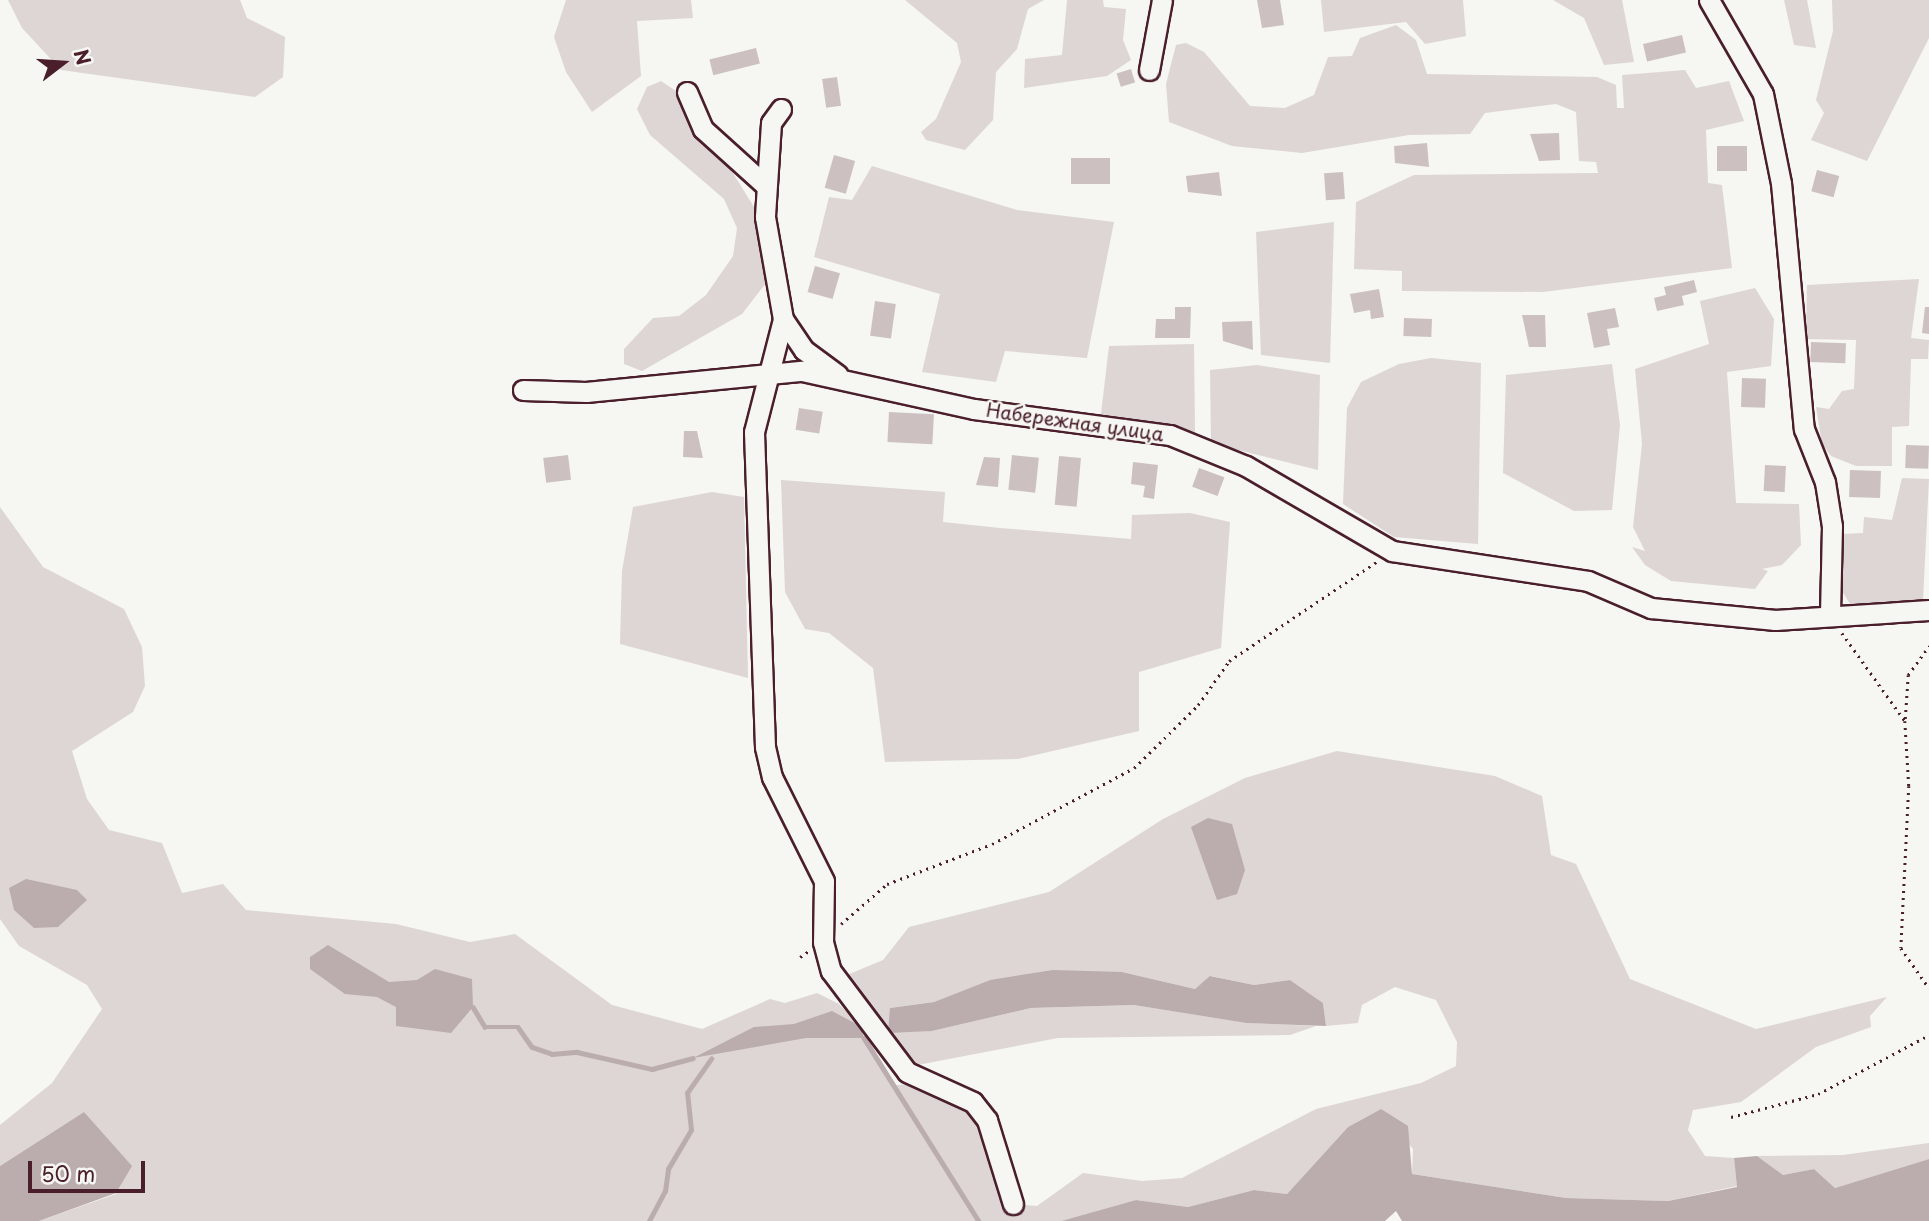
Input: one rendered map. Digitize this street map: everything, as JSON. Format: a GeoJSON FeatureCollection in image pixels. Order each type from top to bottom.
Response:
{"type":"FeatureCollection","features":[{"type":"Feature","properties":{"kind":"street"},"geometry":{"type":"LineString","coordinates":[[1149,70],[1162,0]]}},
{"type":"Feature","properties":{"kind":"street"},"geometry":{"type":"LineString","coordinates":[[1709,0],[1763,94],[1781,183],[1804,429],[1825,482],[1832,526],[1830,615]]}},
{"type":"Feature","properties":{"kind":"street"},"geometry":{"type":"LineString","coordinates":[[687,92],[703,129],[765,185]]}},
{"type":"Feature","properties":{"kind":"street"},"geometry":{"type":"LineString","coordinates":[[781,109],[771,122],[765,185],[783,319],[754,432],[765,747],[772,777],[824,881],[823,942],[831,971],[908,1072],[951,1088],[986,1120],[1013,1205]]}},
{"type":"Feature","properties":{"kind":"street"},"geometry":{"type":"LineString","coordinates":[[783,319],[804,350],[847,380]]}},
{"type":"Feature","properties":{"kind":"street","name":"Набережная улица"},"geometry":{"type":"LineString","coordinates":[[523,390],[586,392],[768,370],[847,380],[974,409],[1170,435],[1246,466],[1392,551],[1588,581],[1664,610],[1775,620],[1929,610]]}},
{"type":"Feature","properties":{"kind":"path"},"geometry":{"type":"LineString","coordinates":[[800,957],[823,942],[887,884],[992,844],[1134,768],[1198,705],[1229,661],[1392,551]]}},
{"type":"Feature","properties":{"kind":"path"},"geometry":{"type":"LineString","coordinates":[[1830,615],[1905,721]]}},
{"type":"Feature","properties":{"kind":"path"},"geometry":{"type":"LineString","coordinates":[[1929,646],[1908,675],[1905,721],[1909,786],[1901,948],[1929,988]]}},
{"type":"Feature","properties":{"kind":"path"},"geometry":{"type":"LineString","coordinates":[[1731,1117],[1818,1094],[1929,1035]]}},
{"type":"Feature","properties":{"kind":"shaded area"},"geometry":{"type":"Polygon","coordinates":[[[8,0],[240,0],[247,18],[285,37],[283,77],[255,97],[61,70],[22,28],[8,0]]]}},
{"type":"Feature","properties":{"kind":"shaded area"},"geometry":{"type":"Polygon","coordinates":[[[566,0],[691,0],[693,18],[637,21],[641,76],[592,112],[566,72],[554,37],[566,0]]]}},
{"type":"Feature","properties":{"kind":"shaded area"},"geometry":{"type":"Polygon","coordinates":[[[905,0],[1044,0],[1028,9],[1017,49],[996,72],[993,120],[965,150],[926,140],[921,132],[936,119],[961,62],[957,43],[905,0]]]}},
{"type":"Feature","properties":{"kind":"shaded area"},"geometry":{"type":"Polygon","coordinates":[[[1067,0],[1103,0],[1104,7],[1126,9],[1123,40],[1131,60],[1107,76],[1024,88],[1025,59],[1062,55],[1067,0]]]}},
{"type":"Feature","properties":{"kind":"shaded area"},"geometry":{"type":"Polygon","coordinates":[[[1321,0],[1463,0],[1466,36],[1425,44],[1406,22],[1324,32],[1321,0]]]}},
{"type":"Feature","properties":{"kind":"shaded area"},"geometry":{"type":"Polygon","coordinates":[[[1553,0],[1622,0],[1634,62],[1604,65],[1584,18],[1553,0]]]}},
{"type":"Feature","properties":{"kind":"shaded area"},"geometry":{"type":"Polygon","coordinates":[[[1784,0],[1807,0],[1816,48],[1794,45],[1784,0]]]}},
{"type":"Feature","properties":{"kind":"shaded area"},"geometry":{"type":"Polygon","coordinates":[[[1832,0],[1929,0],[1929,38],[1867,161],[1811,140],[1824,113],[1816,100],[1833,31],[1832,0]]]}},
{"type":"Feature","properties":{"kind":"shaded area"},"geometry":{"type":"Polygon","coordinates":[[[1396,25],[1416,40],[1427,74],[1597,77],[1616,85],[1617,108],[1624,108],[1622,75],[1685,70],[1696,88],[1729,81],[1744,121],[1706,130],[1708,183],[1722,185],[1732,268],[1543,292],[1402,291],[1402,271],[1354,269],[1356,202],[1414,175],[1598,173],[1596,162],[1579,161],[1576,112],[1556,104],[1485,113],[1470,134],[1409,135],[1302,153],[1232,146],[1169,122],[1166,84],[1176,45],[1186,43],[1204,52],[1250,106],[1285,108],[1314,95],[1328,57],[1352,56],[1360,38],[1396,25]]]}},
{"type":"Feature","properties":{"kind":"shaded area"},"geometry":{"type":"Polygon","coordinates":[[[661,81],[682,95],[693,130],[731,170],[754,207],[766,283],[742,314],[642,371],[624,364],[624,349],[653,318],[679,316],[706,295],[733,256],[737,228],[724,199],[650,135],[637,109],[647,87],[661,81]]]}},
{"type":"Feature","properties":{"kind":"shaded area"},"geometry":{"type":"Polygon","coordinates":[[[872,166],[1017,210],[1114,222],[1087,358],[1005,351],[996,382],[922,372],[940,294],[814,257],[829,197],[852,200],[872,166]]]}},
{"type":"Feature","properties":{"kind":"shaded area"},"geometry":{"type":"Polygon","coordinates":[[[1334,222],[1330,363],[1261,355],[1256,232],[1334,222]]]}},
{"type":"Feature","properties":{"kind":"shaded area"},"geometry":{"type":"Polygon","coordinates":[[[1919,279],[1911,338],[1929,340],[1928,359],[1911,359],[1909,426],[1892,427],[1892,466],[1856,466],[1831,456],[1822,444],[1816,407],[1829,409],[1842,391],[1854,389],[1856,340],[1806,339],[1807,285],[1919,279]]]}},
{"type":"Feature","properties":{"kind":"shaded area"},"geometry":{"type":"Polygon","coordinates":[[[1755,288],[1774,319],[1771,366],[1727,372],[1736,503],[1799,504],[1801,545],[1782,565],[1762,569],[1768,571],[1755,589],[1671,581],[1645,565],[1632,547],[1645,551],[1633,527],[1642,444],[1635,369],[1709,344],[1700,301],[1755,288]]]}},
{"type":"Feature","properties":{"kind":"shaded area"},"geometry":{"type":"Polygon","coordinates":[[[1194,344],[1195,432],[1101,414],[1109,346],[1194,344]]]}},
{"type":"Feature","properties":{"kind":"shaded area"},"geometry":{"type":"Polygon","coordinates":[[[1431,358],[1481,363],[1478,544],[1394,537],[1343,504],[1347,408],[1361,382],[1399,364],[1431,358]]]}},
{"type":"Feature","properties":{"kind":"shaded area"},"geometry":{"type":"Polygon","coordinates":[[[1612,364],[1620,425],[1612,510],[1574,511],[1503,473],[1506,375],[1612,364]]]}},
{"type":"Feature","properties":{"kind":"shaded area"},"geometry":{"type":"Polygon","coordinates":[[[1257,365],[1320,375],[1318,470],[1211,443],[1210,370],[1257,365]]]}},
{"type":"Feature","properties":{"kind":"shaded area"},"geometry":{"type":"Polygon","coordinates":[[[1902,478],[1929,479],[1923,600],[1850,604],[1839,586],[1842,534],[1863,533],[1864,517],[1892,520],[1902,478]]]}},
{"type":"Feature","properties":{"kind":"shaded area"},"geometry":{"type":"Polygon","coordinates":[[[781,480],[945,492],[943,522],[1000,528],[1131,539],[1132,515],[1190,513],[1230,522],[1221,648],[1139,672],[1139,731],[1018,759],[885,762],[873,668],[829,633],[805,629],[785,592],[781,480]]]}},
{"type":"Feature","properties":{"kind":"shaded area"},"geometry":{"type":"Polygon","coordinates":[[[712,492],[744,497],[748,678],[620,644],[622,571],[633,507],[712,492]]]}},
{"type":"Feature","properties":{"kind":"shaded area"},"geometry":{"type":"Polygon","coordinates":[[[0,507],[43,567],[124,609],[142,647],[145,686],[133,712],[72,751],[87,799],[109,830],[162,843],[182,893],[223,884],[246,910],[396,924],[470,942],[515,934],[612,1005],[702,1029],[770,999],[785,1003],[817,993],[839,1004],[860,1026],[896,1085],[936,1083],[976,1106],[1013,1204],[1037,1206],[1083,1173],[1142,1181],[1182,1178],[1316,1109],[1421,1083],[1456,1066],[1457,1042],[1436,1000],[1395,987],[1362,1005],[1358,1023],[1326,1026],[1323,1003],[1290,980],[1254,985],[1211,976],[1195,989],[1122,972],[990,980],[934,1002],[890,1008],[932,1031],[1031,1008],[1135,1005],[1246,1023],[1316,1026],[1290,1035],[1058,1038],[907,1067],[847,975],[883,960],[909,927],[1049,892],[1163,819],[1245,778],[1337,751],[1495,776],[1542,796],[1551,855],[1576,864],[1630,979],[1756,1029],[1887,997],[1870,1016],[1871,1027],[1816,1047],[1741,1102],[1693,1110],[1688,1130],[1705,1156],[1734,1158],[1737,1186],[1668,1201],[1566,1198],[1412,1174],[1413,1149],[1381,1109],[1348,1127],[1287,1194],[1254,1190],[1188,1207],[1136,1200],[1061,1221],[39,1221],[116,1194],[84,1112],[0,1166],[0,1125],[52,1083],[102,1009],[87,985],[19,946],[0,919],[0,507]]]}},
{"type":"Feature","properties":{"kind":"shaded area"},"geometry":{"type":"Polygon","coordinates":[[[1208,818],[1232,824],[1245,870],[1237,894],[1217,900],[1191,827],[1208,818]]]}},
{"type":"Feature","properties":{"kind":"shaded area"},"geometry":{"type":"Polygon","coordinates":[[[26,879],[77,890],[87,900],[58,927],[34,928],[14,910],[9,888],[26,879]]]}},
{"type":"Feature","properties":{"kind":"shaded area"},"geometry":{"type":"Polygon","coordinates":[[[328,945],[389,982],[417,980],[435,969],[472,979],[473,1007],[451,1033],[396,1026],[396,1007],[377,997],[345,994],[310,969],[310,957],[328,945]]]}},
{"type":"Feature","properties":{"kind":"shaded area"},"geometry":{"type":"Polygon","coordinates":[[[1053,970],[1122,972],[1195,989],[1210,976],[1254,985],[1290,980],[1323,1003],[1326,1026],[1246,1023],[1134,1005],[1031,1008],[932,1031],[888,1033],[890,1008],[934,1002],[990,980],[1053,970]]]}},
{"type":"Feature","properties":{"kind":"shaded area"},"geometry":{"type":"Polygon","coordinates":[[[832,1011],[860,1026],[864,1038],[806,1038],[693,1058],[754,1027],[794,1024],[832,1011]]]}},
{"type":"Feature","properties":{"kind":"shaded area"},"geometry":{"type":"Polygon","coordinates":[[[1381,1109],[1408,1126],[1412,1174],[1566,1198],[1668,1201],[1737,1187],[1734,1158],[1757,1156],[1783,1175],[1814,1169],[1835,1188],[1929,1159],[1929,1221],[1402,1221],[1396,1211],[1385,1221],[1061,1221],[1136,1200],[1188,1207],[1254,1190],[1287,1194],[1348,1127],[1381,1109]]]}},
{"type":"Feature","properties":{"kind":"shaded area"},"geometry":{"type":"Polygon","coordinates":[[[84,1112],[132,1166],[116,1193],[39,1221],[0,1221],[0,1166],[84,1112]]]}},
{"type":"Feature","properties":{"kind":"shaded area"},"geometry":{"type":"Polygon","coordinates":[[[1929,1143],[1929,1159],[1835,1188],[1814,1169],[1783,1175],[1757,1156],[1843,1155],[1929,1143]]]}},
{"type":"Feature","properties":{"kind":"building"},"geometry":{"type":"Polygon","coordinates":[[[1257,0],[1280,0],[1284,25],[1262,28],[1257,0]]]}},
{"type":"Feature","properties":{"kind":"building"},"geometry":{"type":"Polygon","coordinates":[[[1682,35],[1686,53],[1647,62],[1643,44],[1682,35]]]}},
{"type":"Feature","properties":{"kind":"building"},"geometry":{"type":"Polygon","coordinates":[[[756,48],[760,64],[713,75],[709,60],[756,48]]]}},
{"type":"Feature","properties":{"kind":"building"},"geometry":{"type":"Polygon","coordinates":[[[1131,69],[1135,82],[1121,87],[1117,73],[1131,69]]]}},
{"type":"Feature","properties":{"kind":"building"},"geometry":{"type":"Polygon","coordinates":[[[837,77],[841,106],[826,108],[822,79],[837,77]]]}},
{"type":"Feature","properties":{"kind":"building"},"geometry":{"type":"Polygon","coordinates":[[[1559,133],[1560,160],[1539,161],[1530,134],[1559,133]]]}},
{"type":"Feature","properties":{"kind":"building"},"geometry":{"type":"Polygon","coordinates":[[[1427,143],[1429,167],[1395,163],[1394,146],[1427,143]]]}},
{"type":"Feature","properties":{"kind":"building"},"geometry":{"type":"Polygon","coordinates":[[[1717,146],[1747,146],[1747,171],[1717,171],[1717,146]]]}},
{"type":"Feature","properties":{"kind":"building"},"geometry":{"type":"Polygon","coordinates":[[[834,155],[855,161],[846,194],[825,188],[834,155]]]}},
{"type":"Feature","properties":{"kind":"building"},"geometry":{"type":"Polygon","coordinates":[[[1071,158],[1110,158],[1110,184],[1071,184],[1071,158]]]}},
{"type":"Feature","properties":{"kind":"building"},"geometry":{"type":"Polygon","coordinates":[[[1817,170],[1839,176],[1834,197],[1811,191],[1817,170]]]}},
{"type":"Feature","properties":{"kind":"building"},"geometry":{"type":"Polygon","coordinates":[[[1219,172],[1222,196],[1188,192],[1186,176],[1219,172]]]}},
{"type":"Feature","properties":{"kind":"building"},"geometry":{"type":"Polygon","coordinates":[[[1343,172],[1345,199],[1326,200],[1324,173],[1343,172]]]}},
{"type":"Feature","properties":{"kind":"building"},"geometry":{"type":"Polygon","coordinates":[[[815,266],[840,273],[833,299],[808,292],[815,266]]]}},
{"type":"Feature","properties":{"kind":"building"},"geometry":{"type":"Polygon","coordinates":[[[1694,280],[1697,292],[1682,296],[1684,305],[1657,311],[1654,298],[1666,295],[1664,287],[1694,280]]]}},
{"type":"Feature","properties":{"kind":"building"},"geometry":{"type":"Polygon","coordinates":[[[1379,289],[1384,317],[1371,319],[1370,310],[1354,313],[1350,294],[1379,289]]]}},
{"type":"Feature","properties":{"kind":"building"},"geometry":{"type":"Polygon","coordinates":[[[875,301],[896,304],[891,339],[870,336],[875,301]]]}},
{"type":"Feature","properties":{"kind":"building"},"geometry":{"type":"Polygon","coordinates":[[[1175,307],[1191,307],[1190,338],[1155,338],[1156,319],[1175,319],[1175,307]]]}},
{"type":"Feature","properties":{"kind":"building"},"geometry":{"type":"Polygon","coordinates":[[[1925,307],[1929,307],[1929,334],[1922,333],[1925,307]]]}},
{"type":"Feature","properties":{"kind":"building"},"geometry":{"type":"Polygon","coordinates":[[[1615,308],[1619,327],[1607,329],[1610,345],[1594,348],[1587,313],[1615,308]]]}},
{"type":"Feature","properties":{"kind":"building"},"geometry":{"type":"Polygon","coordinates":[[[1522,315],[1545,315],[1546,347],[1529,347],[1522,315]]]}},
{"type":"Feature","properties":{"kind":"building"},"geometry":{"type":"Polygon","coordinates":[[[1404,318],[1432,319],[1431,337],[1403,336],[1404,318]]]}},
{"type":"Feature","properties":{"kind":"building"},"geometry":{"type":"Polygon","coordinates":[[[1252,321],[1253,350],[1223,341],[1222,322],[1252,321]]]}},
{"type":"Feature","properties":{"kind":"building"},"geometry":{"type":"Polygon","coordinates":[[[1811,342],[1846,343],[1845,363],[1810,362],[1811,342]]]}},
{"type":"Feature","properties":{"kind":"building"},"geometry":{"type":"Polygon","coordinates":[[[1742,378],[1766,379],[1765,408],[1741,407],[1742,378]]]}},
{"type":"Feature","properties":{"kind":"building"},"geometry":{"type":"Polygon","coordinates":[[[799,408],[823,412],[819,433],[796,430],[799,408]]]}},
{"type":"Feature","properties":{"kind":"building"},"geometry":{"type":"Polygon","coordinates":[[[889,412],[934,414],[932,444],[887,442],[889,412]]]}},
{"type":"Feature","properties":{"kind":"building"},"geometry":{"type":"Polygon","coordinates":[[[684,431],[697,431],[703,458],[683,457],[684,431]]]}},
{"type":"Feature","properties":{"kind":"building"},"geometry":{"type":"Polygon","coordinates":[[[1906,445],[1929,446],[1928,469],[1905,468],[1906,445]]]}},
{"type":"Feature","properties":{"kind":"building"},"geometry":{"type":"Polygon","coordinates":[[[568,455],[571,480],[546,483],[543,458],[568,455]]]}},
{"type":"Feature","properties":{"kind":"building"},"geometry":{"type":"Polygon","coordinates":[[[1012,455],[1039,458],[1035,493],[1008,490],[1012,455]]]}},
{"type":"Feature","properties":{"kind":"building"},"geometry":{"type":"Polygon","coordinates":[[[1059,456],[1081,458],[1077,507],[1055,505],[1059,456]]]}},
{"type":"Feature","properties":{"kind":"building"},"geometry":{"type":"Polygon","coordinates":[[[984,457],[1000,458],[998,487],[976,485],[984,457]]]}},
{"type":"Feature","properties":{"kind":"building"},"geometry":{"type":"Polygon","coordinates":[[[1133,462],[1158,465],[1154,499],[1143,497],[1145,486],[1131,484],[1133,462]]]}},
{"type":"Feature","properties":{"kind":"building"},"geometry":{"type":"Polygon","coordinates":[[[1765,465],[1786,466],[1785,492],[1764,491],[1765,465]]]}},
{"type":"Feature","properties":{"kind":"building"},"geometry":{"type":"Polygon","coordinates":[[[1199,468],[1224,477],[1218,496],[1192,487],[1199,468]]]}},
{"type":"Feature","properties":{"kind":"building"},"geometry":{"type":"Polygon","coordinates":[[[1850,470],[1881,471],[1880,498],[1849,497],[1850,470]]]}},
{"type":"Feature","properties":{"kind":"waterway"},"geometry":{"type":"LineString","coordinates":[[473,1007],[485,1027],[518,1027],[532,1047],[552,1054],[577,1052],[652,1069],[693,1058]]}},
{"type":"Feature","properties":{"kind":"waterway"},"geometry":{"type":"LineString","coordinates":[[864,1038],[979,1221]]}},
{"type":"Feature","properties":{"kind":"waterway"},"geometry":{"type":"LineString","coordinates":[[649,1221],[665,1191],[668,1169],[691,1130],[687,1093],[711,1059]]}}]}
